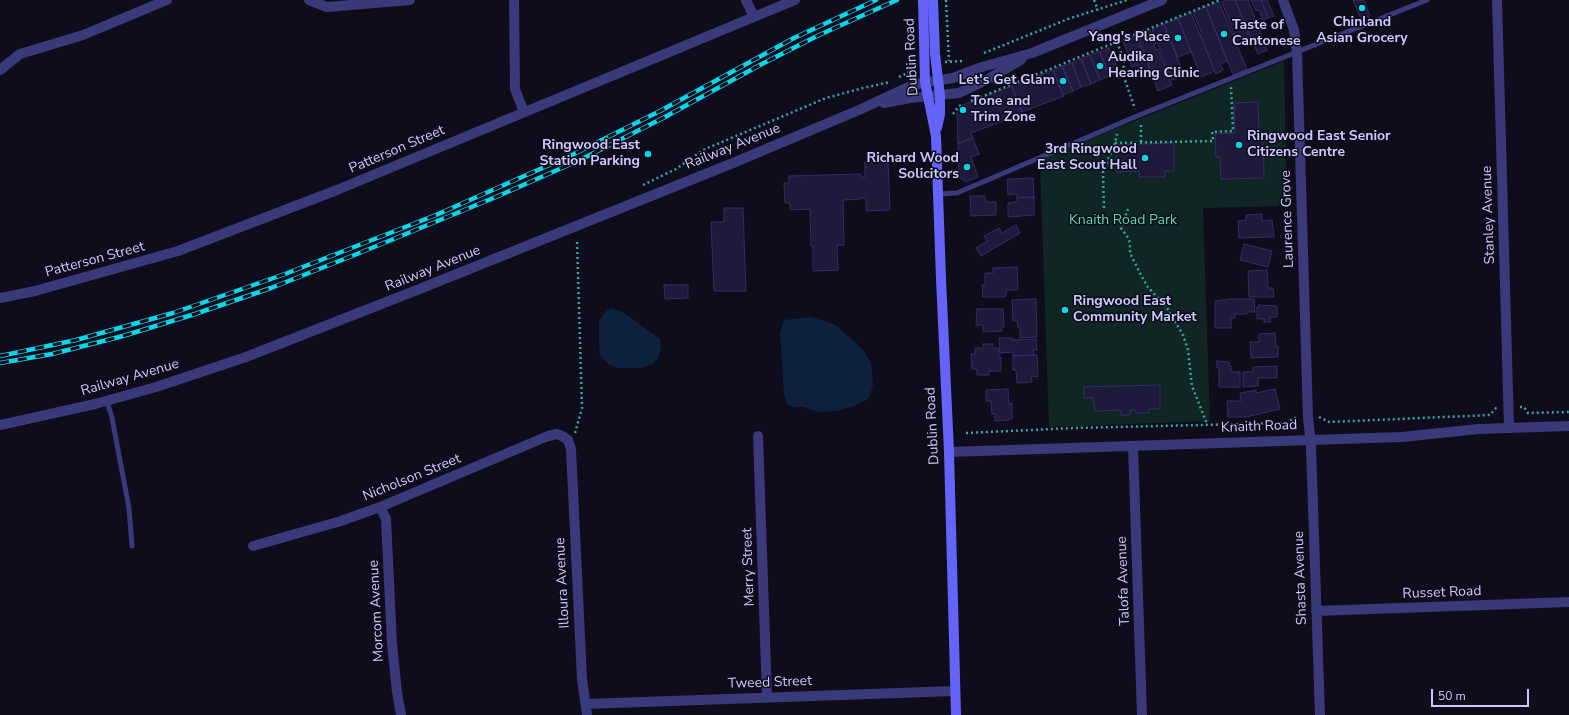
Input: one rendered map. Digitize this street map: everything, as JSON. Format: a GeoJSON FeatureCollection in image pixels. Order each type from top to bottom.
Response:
{"type":"FeatureCollection","features":[{"type":"Feature","properties":{"kind":"main road","name":"Dublin Road"},"geometry":{"type":"LineString","coordinates":[[923,0],[925,82],[936,136],[949,452],[956,715]]}},
{"type":"Feature","properties":{"kind":"main road","name":"Dublin Road"},"geometry":{"type":"LineString","coordinates":[[933,0],[935,61],[940,96],[940,114],[936,136]]}},
{"type":"Feature","properties":{"kind":"street"},"geometry":{"type":"LineString","coordinates":[[0,70],[20,54],[83,35],[168,0]]}},
{"type":"Feature","properties":{"kind":"street"},"geometry":{"type":"LineString","coordinates":[[309,0],[327,7],[410,0]]}},
{"type":"Feature","properties":{"kind":"street"},"geometry":{"type":"LineString","coordinates":[[514,0],[515,89],[524,112]]}},
{"type":"Feature","properties":{"kind":"street"},"geometry":{"type":"LineString","coordinates":[[746,0],[754,17]]}},
{"type":"Feature","properties":{"kind":"street","name":"Patterson Street"},"geometry":{"type":"LineString","coordinates":[[0,298],[35,291],[178,251],[337,190],[795,0]]}},
{"type":"Feature","properties":{"kind":"street","name":"Railway Avenue"},"geometry":{"type":"LineString","coordinates":[[0,425],[107,401],[246,358],[733,163],[906,88],[925,82],[953,78],[982,67],[1032,52],[1162,0]]}},
{"type":"Feature","properties":{"kind":"street","name":"Laurence Grove"},"geometry":{"type":"LineString","coordinates":[[1283,0],[1294,30],[1297,52],[1308,417],[1310,440]]}},
{"type":"Feature","properties":{"kind":"street","name":"Stanley Avenue"},"geometry":{"type":"LineString","coordinates":[[1497,0],[1509,428]]}},
{"type":"Feature","properties":{"kind":"street","name":"Railway Avenue"},"geometry":{"type":"LineString","coordinates":[[866,106],[903,99],[959,93],[993,76],[1032,52]]}},
{"type":"Feature","properties":{"kind":"street","name":"Knaith Road"},"geometry":{"type":"LineString","coordinates":[[949,452],[1402,437],[1478,429],[1569,426]]}},
{"type":"Feature","properties":{"kind":"street","name":"Nicholson Street"},"geometry":{"type":"LineString","coordinates":[[253,546],[341,521],[380,507],[548,436],[557,434],[562,436],[568,440],[571,450]]}},
{"type":"Feature","properties":{"kind":"street","name":"Merry Street"},"geometry":{"type":"LineString","coordinates":[[758,436],[767,697]]}},
{"type":"Feature","properties":{"kind":"street","name":"Shasta Avenue"},"geometry":{"type":"LineString","coordinates":[[1310,440],[1320,715]]}},
{"type":"Feature","properties":{"kind":"street","name":"Talofa Avenue"},"geometry":{"type":"LineString","coordinates":[[1133,446],[1142,715]]}},
{"type":"Feature","properties":{"kind":"street","name":"Illoura Avenue"},"geometry":{"type":"LineString","coordinates":[[571,450],[582,679],[587,715]]}},
{"type":"Feature","properties":{"kind":"street","name":"Morcom Avenue"},"geometry":{"type":"LineString","coordinates":[[380,507],[386,519],[392,644],[401,715]]}},
{"type":"Feature","properties":{"kind":"street","name":"Russet Road"},"geometry":{"type":"LineString","coordinates":[[1316,611],[1569,602]]}},
{"type":"Feature","properties":{"kind":"street","name":"Tweed Street"},"geometry":{"type":"LineString","coordinates":[[586,704],[956,691]]}},
{"type":"Feature","properties":{"kind":"lane"},"geometry":{"type":"LineString","coordinates":[[938,194],[957,193],[1137,116],[1427,0]]}},
{"type":"Feature","properties":{"kind":"lane"},"geometry":{"type":"LineString","coordinates":[[107,401],[112,418],[128,501],[132,546]]}},
{"type":"Feature","properties":{"kind":"path"},"geometry":{"type":"LineString","coordinates":[[946,0],[949,62]]}},
{"type":"Feature","properties":{"kind":"path"},"geometry":{"type":"LineString","coordinates":[[1094,0],[1098,10]]}},
{"type":"Feature","properties":{"kind":"path"},"geometry":{"type":"LineString","coordinates":[[980,55],[1068,20],[1127,0]]}},
{"type":"Feature","properties":{"kind":"path"},"geometry":{"type":"LineString","coordinates":[[954,114],[959,106],[1220,0]]}},
{"type":"Feature","properties":{"kind":"path"},"geometry":{"type":"LineString","coordinates":[[1117,42],[1124,61],[1123,74],[1137,116],[1141,122],[1141,142]]}},
{"type":"Feature","properties":{"kind":"path"},"geometry":{"type":"LineString","coordinates":[[935,61],[965,61]]}},
{"type":"Feature","properties":{"kind":"path"},"geometry":{"type":"LineString","coordinates":[[643,186],[676,169],[703,150],[826,98],[890,82],[908,73],[915,63],[924,62]]}},
{"type":"Feature","properties":{"kind":"path"},"geometry":{"type":"LineString","coordinates":[[1115,143],[1213,141],[1212,132],[1233,131],[1231,78]]}},
{"type":"Feature","properties":{"kind":"path"},"geometry":{"type":"LineString","coordinates":[[1104,208],[1103,172],[1115,143],[1119,124]]}},
{"type":"Feature","properties":{"kind":"path"},"geometry":{"type":"LineString","coordinates":[[1128,209],[1121,228],[1130,243],[1130,253],[1147,286],[1167,308],[1183,335],[1188,350],[1192,386],[1207,424]]}},
{"type":"Feature","properties":{"kind":"path"},"geometry":{"type":"LineString","coordinates":[[571,450],[576,426],[582,408],[577,240]]}},
{"type":"Feature","properties":{"kind":"path"},"geometry":{"type":"LineString","coordinates":[[966,433],[1074,428],[1287,423],[1294,418],[1308,417],[1321,417],[1329,422],[1488,416],[1496,408],[1508,407],[1524,407],[1528,413],[1569,412]]}},
{"type":"Feature","properties":{"kind":"green space","name":"Knaith Road Park"},"geometry":{"type":"Polygon","coordinates":[[[1284,61],[1287,206],[1203,208],[1210,421],[1049,427],[1040,164],[1045,157],[1284,61]]]}},
{"type":"Feature","properties":{"kind":"water"},"geometry":{"type":"Polygon","coordinates":[[[612,308],[623,312],[660,339],[661,348],[658,358],[652,364],[640,368],[620,368],[611,366],[600,355],[599,321],[606,311],[612,308]]]}},
{"type":"Feature","properties":{"kind":"water"},"geometry":{"type":"Polygon","coordinates":[[[811,317],[834,324],[862,348],[871,363],[873,385],[869,398],[857,405],[837,411],[819,412],[804,407],[793,407],[787,405],[784,393],[780,333],[784,320],[811,317]]]}},
{"type":"Feature","properties":{"kind":"building"},"geometry":{"type":"Polygon","coordinates":[[[1235,0],[1249,36],[1237,41],[1222,2],[1235,0]]]}},
{"type":"Feature","properties":{"kind":"building"},"geometry":{"type":"Polygon","coordinates":[[[1235,0],[1248,0],[1267,50],[1258,54],[1235,0]]]}},
{"type":"Feature","properties":{"kind":"building"},"geometry":{"type":"Polygon","coordinates":[[[1251,0],[1261,0],[1268,18],[1263,20],[1259,10],[1256,11],[1251,0]]]}},
{"type":"Feature","properties":{"kind":"building"},"geometry":{"type":"Polygon","coordinates":[[[1261,0],[1267,0],[1274,16],[1268,18],[1261,0]]]}},
{"type":"Feature","properties":{"kind":"building","name":"Chinland Asian Grocery"},"geometry":{"type":"Polygon","coordinates":[[[1353,0],[1364,0],[1370,16],[1361,19],[1353,0]]]}},
{"type":"Feature","properties":{"kind":"building","name":"Taste of Cantonese"},"geometry":{"type":"Polygon","coordinates":[[[1219,2],[1247,69],[1233,75],[1206,7],[1219,2]]]}},
{"type":"Feature","properties":{"kind":"building"},"geometry":{"type":"Polygon","coordinates":[[[1206,7],[1227,61],[1220,64],[1223,70],[1216,74],[1200,35],[1202,34],[1193,12],[1206,7]]]}},
{"type":"Feature","properties":{"kind":"building"},"geometry":{"type":"Polygon","coordinates":[[[1191,13],[1215,71],[1201,77],[1178,18],[1191,13]]]}},
{"type":"Feature","properties":{"kind":"building","name":"Yang's Place"},"geometry":{"type":"Polygon","coordinates":[[[1178,18],[1191,52],[1178,57],[1164,24],[1178,18]]]}},
{"type":"Feature","properties":{"kind":"building"},"geometry":{"type":"Polygon","coordinates":[[[1164,24],[1184,75],[1172,80],[1152,29],[1164,24]]]}},
{"type":"Feature","properties":{"kind":"building"},"geometry":{"type":"Polygon","coordinates":[[[1150,30],[1156,44],[1154,45],[1156,50],[1158,49],[1172,85],[1158,91],[1138,35],[1150,30]]]}},
{"type":"Feature","properties":{"kind":"building"},"geometry":{"type":"Polygon","coordinates":[[[1136,35],[1149,68],[1140,72],[1137,65],[1132,67],[1123,40],[1136,35]]]}},
{"type":"Feature","properties":{"kind":"building"},"geometry":{"type":"Polygon","coordinates":[[[1109,48],[1119,72],[1109,76],[1100,52],[1109,48]]]}},
{"type":"Feature","properties":{"kind":"building","name":"Audika Hearing Clinic"},"geometry":{"type":"Polygon","coordinates":[[[1100,52],[1109,76],[1100,80],[1090,55],[1100,52]]]}},
{"type":"Feature","properties":{"kind":"building"},"geometry":{"type":"Polygon","coordinates":[[[1090,55],[1100,80],[1091,84],[1081,59],[1090,55]]]}},
{"type":"Feature","properties":{"kind":"building"},"geometry":{"type":"Polygon","coordinates":[[[1081,59],[1091,84],[1081,87],[1072,63],[1081,59]]]}},
{"type":"Feature","properties":{"kind":"building"},"geometry":{"type":"Polygon","coordinates":[[[1072,63],[1081,87],[1073,91],[1062,66],[1072,63]]]}},
{"type":"Feature","properties":{"kind":"building","name":"Let's Get Glam"},"geometry":{"type":"Polygon","coordinates":[[[1062,66],[1073,91],[1063,95],[1053,70],[1062,66]]]}},
{"type":"Feature","properties":{"kind":"building"},"geometry":{"type":"Polygon","coordinates":[[[1053,70],[1064,96],[1022,112],[1012,86],[1053,70]]]}},
{"type":"Feature","properties":{"kind":"building"},"geometry":{"type":"Polygon","coordinates":[[[1012,86],[1022,114],[971,133],[973,138],[958,144],[957,112],[960,106],[1012,86]]]}},
{"type":"Feature","properties":{"kind":"building","name":"Ringwood East Senior Citizens Centre"},"geometry":{"type":"Polygon","coordinates":[[[1258,102],[1259,133],[1263,133],[1264,178],[1221,179],[1220,157],[1216,157],[1215,134],[1235,133],[1234,103],[1258,102]]]}},
{"type":"Feature","properties":{"kind":"building","name":"Richard Wood Solicitors"},"geometry":{"type":"Polygon","coordinates":[[[973,138],[979,154],[971,157],[978,177],[966,182],[959,177],[958,144],[973,138]]]}},
{"type":"Feature","properties":{"kind":"building","name":"3rd Ringwood East Scout Hall"},"geometry":{"type":"Polygon","coordinates":[[[1174,143],[1174,171],[1165,171],[1165,177],[1139,177],[1139,171],[1117,172],[1116,145],[1174,143]]]}},
{"type":"Feature","properties":{"kind":"building"},"geometry":{"type":"Polygon","coordinates":[[[865,162],[888,162],[890,210],[866,211],[866,198],[843,200],[844,245],[837,245],[838,270],[813,271],[813,246],[811,246],[810,209],[790,210],[790,203],[785,203],[784,183],[789,183],[789,176],[860,174],[861,177],[865,177],[865,162]]]}},
{"type":"Feature","properties":{"kind":"building"},"geometry":{"type":"Polygon","coordinates":[[[1033,178],[1034,197],[1017,198],[1016,194],[1008,195],[1007,179],[1033,178]]]}},
{"type":"Feature","properties":{"kind":"building"},"geometry":{"type":"Polygon","coordinates":[[[970,196],[985,196],[986,202],[996,202],[996,215],[971,216],[970,196]]]}},
{"type":"Feature","properties":{"kind":"building"},"geometry":{"type":"Polygon","coordinates":[[[1034,197],[1034,215],[1008,217],[1008,203],[1016,202],[1017,198],[1034,197]]]}},
{"type":"Feature","properties":{"kind":"building"},"geometry":{"type":"Polygon","coordinates":[[[724,208],[743,208],[746,291],[714,291],[711,222],[724,222],[724,208]]]}},
{"type":"Feature","properties":{"kind":"building"},"geometry":{"type":"Polygon","coordinates":[[[1262,214],[1262,221],[1272,220],[1274,237],[1239,238],[1238,221],[1246,220],[1246,215],[1262,214]]]}},
{"type":"Feature","properties":{"kind":"building"},"geometry":{"type":"Polygon","coordinates":[[[1016,225],[1020,233],[981,256],[976,248],[987,241],[984,236],[999,228],[1002,233],[1016,225]]]}},
{"type":"Feature","properties":{"kind":"building"},"geometry":{"type":"Polygon","coordinates":[[[1244,244],[1272,251],[1268,267],[1240,260],[1244,244]]]}},
{"type":"Feature","properties":{"kind":"building"},"geometry":{"type":"Polygon","coordinates":[[[1017,267],[1018,290],[1006,290],[1006,296],[1003,297],[983,297],[982,285],[985,285],[985,273],[993,273],[993,268],[1017,267]]]}},
{"type":"Feature","properties":{"kind":"building"},"geometry":{"type":"Polygon","coordinates":[[[1267,270],[1268,288],[1273,288],[1274,297],[1249,297],[1248,271],[1267,270]]]}},
{"type":"Feature","properties":{"kind":"building"},"geometry":{"type":"Polygon","coordinates":[[[664,285],[688,285],[688,298],[665,299],[664,285]]]}},
{"type":"Feature","properties":{"kind":"building"},"geometry":{"type":"Polygon","coordinates":[[[1036,299],[1037,337],[1020,338],[1020,328],[1018,328],[1017,321],[1013,321],[1012,300],[1036,299]]]}},
{"type":"Feature","properties":{"kind":"building"},"geometry":{"type":"Polygon","coordinates":[[[1254,299],[1255,312],[1235,314],[1235,318],[1231,318],[1231,328],[1215,328],[1215,301],[1254,299]]]}},
{"type":"Feature","properties":{"kind":"building"},"geometry":{"type":"Polygon","coordinates":[[[1259,305],[1277,306],[1277,317],[1270,317],[1271,322],[1264,322],[1264,319],[1257,319],[1257,307],[1259,307],[1259,305]]]}},
{"type":"Feature","properties":{"kind":"building"},"geometry":{"type":"Polygon","coordinates":[[[977,309],[1003,309],[1004,327],[1002,327],[1002,331],[983,332],[983,325],[976,325],[977,309]]]}},
{"type":"Feature","properties":{"kind":"building"},"geometry":{"type":"Polygon","coordinates":[[[1275,333],[1276,346],[1278,346],[1278,357],[1251,358],[1250,342],[1259,342],[1259,334],[1275,333]]]}},
{"type":"Feature","properties":{"kind":"building"},"geometry":{"type":"Polygon","coordinates":[[[999,338],[1012,338],[1012,340],[1036,339],[1037,350],[1033,350],[1034,355],[1013,356],[1013,352],[1000,353],[999,338]]]}},
{"type":"Feature","properties":{"kind":"building"},"geometry":{"type":"Polygon","coordinates":[[[983,344],[993,344],[993,348],[998,348],[999,357],[1001,357],[1001,371],[989,371],[989,375],[977,375],[977,369],[972,369],[971,354],[975,354],[975,348],[983,348],[983,344]]]}},
{"type":"Feature","properties":{"kind":"building"},"geometry":{"type":"Polygon","coordinates":[[[1037,355],[1038,377],[1031,376],[1032,382],[1017,383],[1016,370],[1013,370],[1013,356],[1037,355]]]}},
{"type":"Feature","properties":{"kind":"building"},"geometry":{"type":"Polygon","coordinates":[[[1217,361],[1229,362],[1231,372],[1240,372],[1240,387],[1219,387],[1219,368],[1217,368],[1217,361]]]}},
{"type":"Feature","properties":{"kind":"building"},"geometry":{"type":"Polygon","coordinates":[[[1277,366],[1277,378],[1258,378],[1258,386],[1243,387],[1243,372],[1253,372],[1253,367],[1277,366]]]}},
{"type":"Feature","properties":{"kind":"building"},"geometry":{"type":"Polygon","coordinates":[[[1160,385],[1160,409],[1149,409],[1149,413],[1136,413],[1136,410],[1130,410],[1130,415],[1121,415],[1121,410],[1095,411],[1093,398],[1084,398],[1084,387],[1160,385]]]}},
{"type":"Feature","properties":{"kind":"building"},"geometry":{"type":"Polygon","coordinates":[[[1008,389],[1009,404],[1012,403],[1012,419],[995,421],[995,414],[992,414],[991,401],[986,401],[986,390],[1008,389]]]}},
{"type":"Feature","properties":{"kind":"building"},"geometry":{"type":"Polygon","coordinates":[[[1275,389],[1280,409],[1246,417],[1228,417],[1227,401],[1241,401],[1240,393],[1256,390],[1256,393],[1275,389]]]}},
{"type":"Feature","properties":{"kind":"railway"},"geometry":{"type":"LineString","coordinates":[[0,356],[76,340],[173,313],[285,274],[436,215],[574,154],[660,111],[794,38],[876,0]]}},
{"type":"Feature","properties":{"kind":"railway"},"geometry":{"type":"LineString","coordinates":[[0,363],[52,354],[123,336],[195,314],[271,288],[357,254],[496,197],[580,160],[665,117],[760,65],[817,36],[897,0]]}},
{"type":"Feature","properties":{"kind":"place","name":"Chinland Asian Grocery"},"geometry":{"type":"Point","coordinates":[1362,8]}},
{"type":"Feature","properties":{"kind":"place","name":"Taste of Cantonese"},"geometry":{"type":"Point","coordinates":[1224,34]}},
{"type":"Feature","properties":{"kind":"place","name":"Yang's Place"},"geometry":{"type":"Point","coordinates":[1178,38]}},
{"type":"Feature","properties":{"kind":"place","name":"Audika Hearing Clinic"},"geometry":{"type":"Point","coordinates":[1100,66]}},
{"type":"Feature","properties":{"kind":"place","name":"Let's Get Glam"},"geometry":{"type":"Point","coordinates":[1063,81]}},
{"type":"Feature","properties":{"kind":"place","name":"Tone and Trim Zone"},"geometry":{"type":"Point","coordinates":[963,110]}},
{"type":"Feature","properties":{"kind":"place","name":"Ringwood East Senior Citizens Centre"},"geometry":{"type":"Point","coordinates":[1239,145]}},
{"type":"Feature","properties":{"kind":"place","name":"Ringwood East Station Parking"},"geometry":{"type":"Point","coordinates":[648,154]}},
{"type":"Feature","properties":{"kind":"place","name":"3rd Ringwood East Scout Hall"},"geometry":{"type":"Point","coordinates":[1145,158]}},
{"type":"Feature","properties":{"kind":"place","name":"Richard Wood Solicitors"},"geometry":{"type":"Point","coordinates":[967,167]}},
{"type":"Feature","properties":{"kind":"place","name":"Ringwood East Community Market"},"geometry":{"type":"Point","coordinates":[1065,310]}}]}
